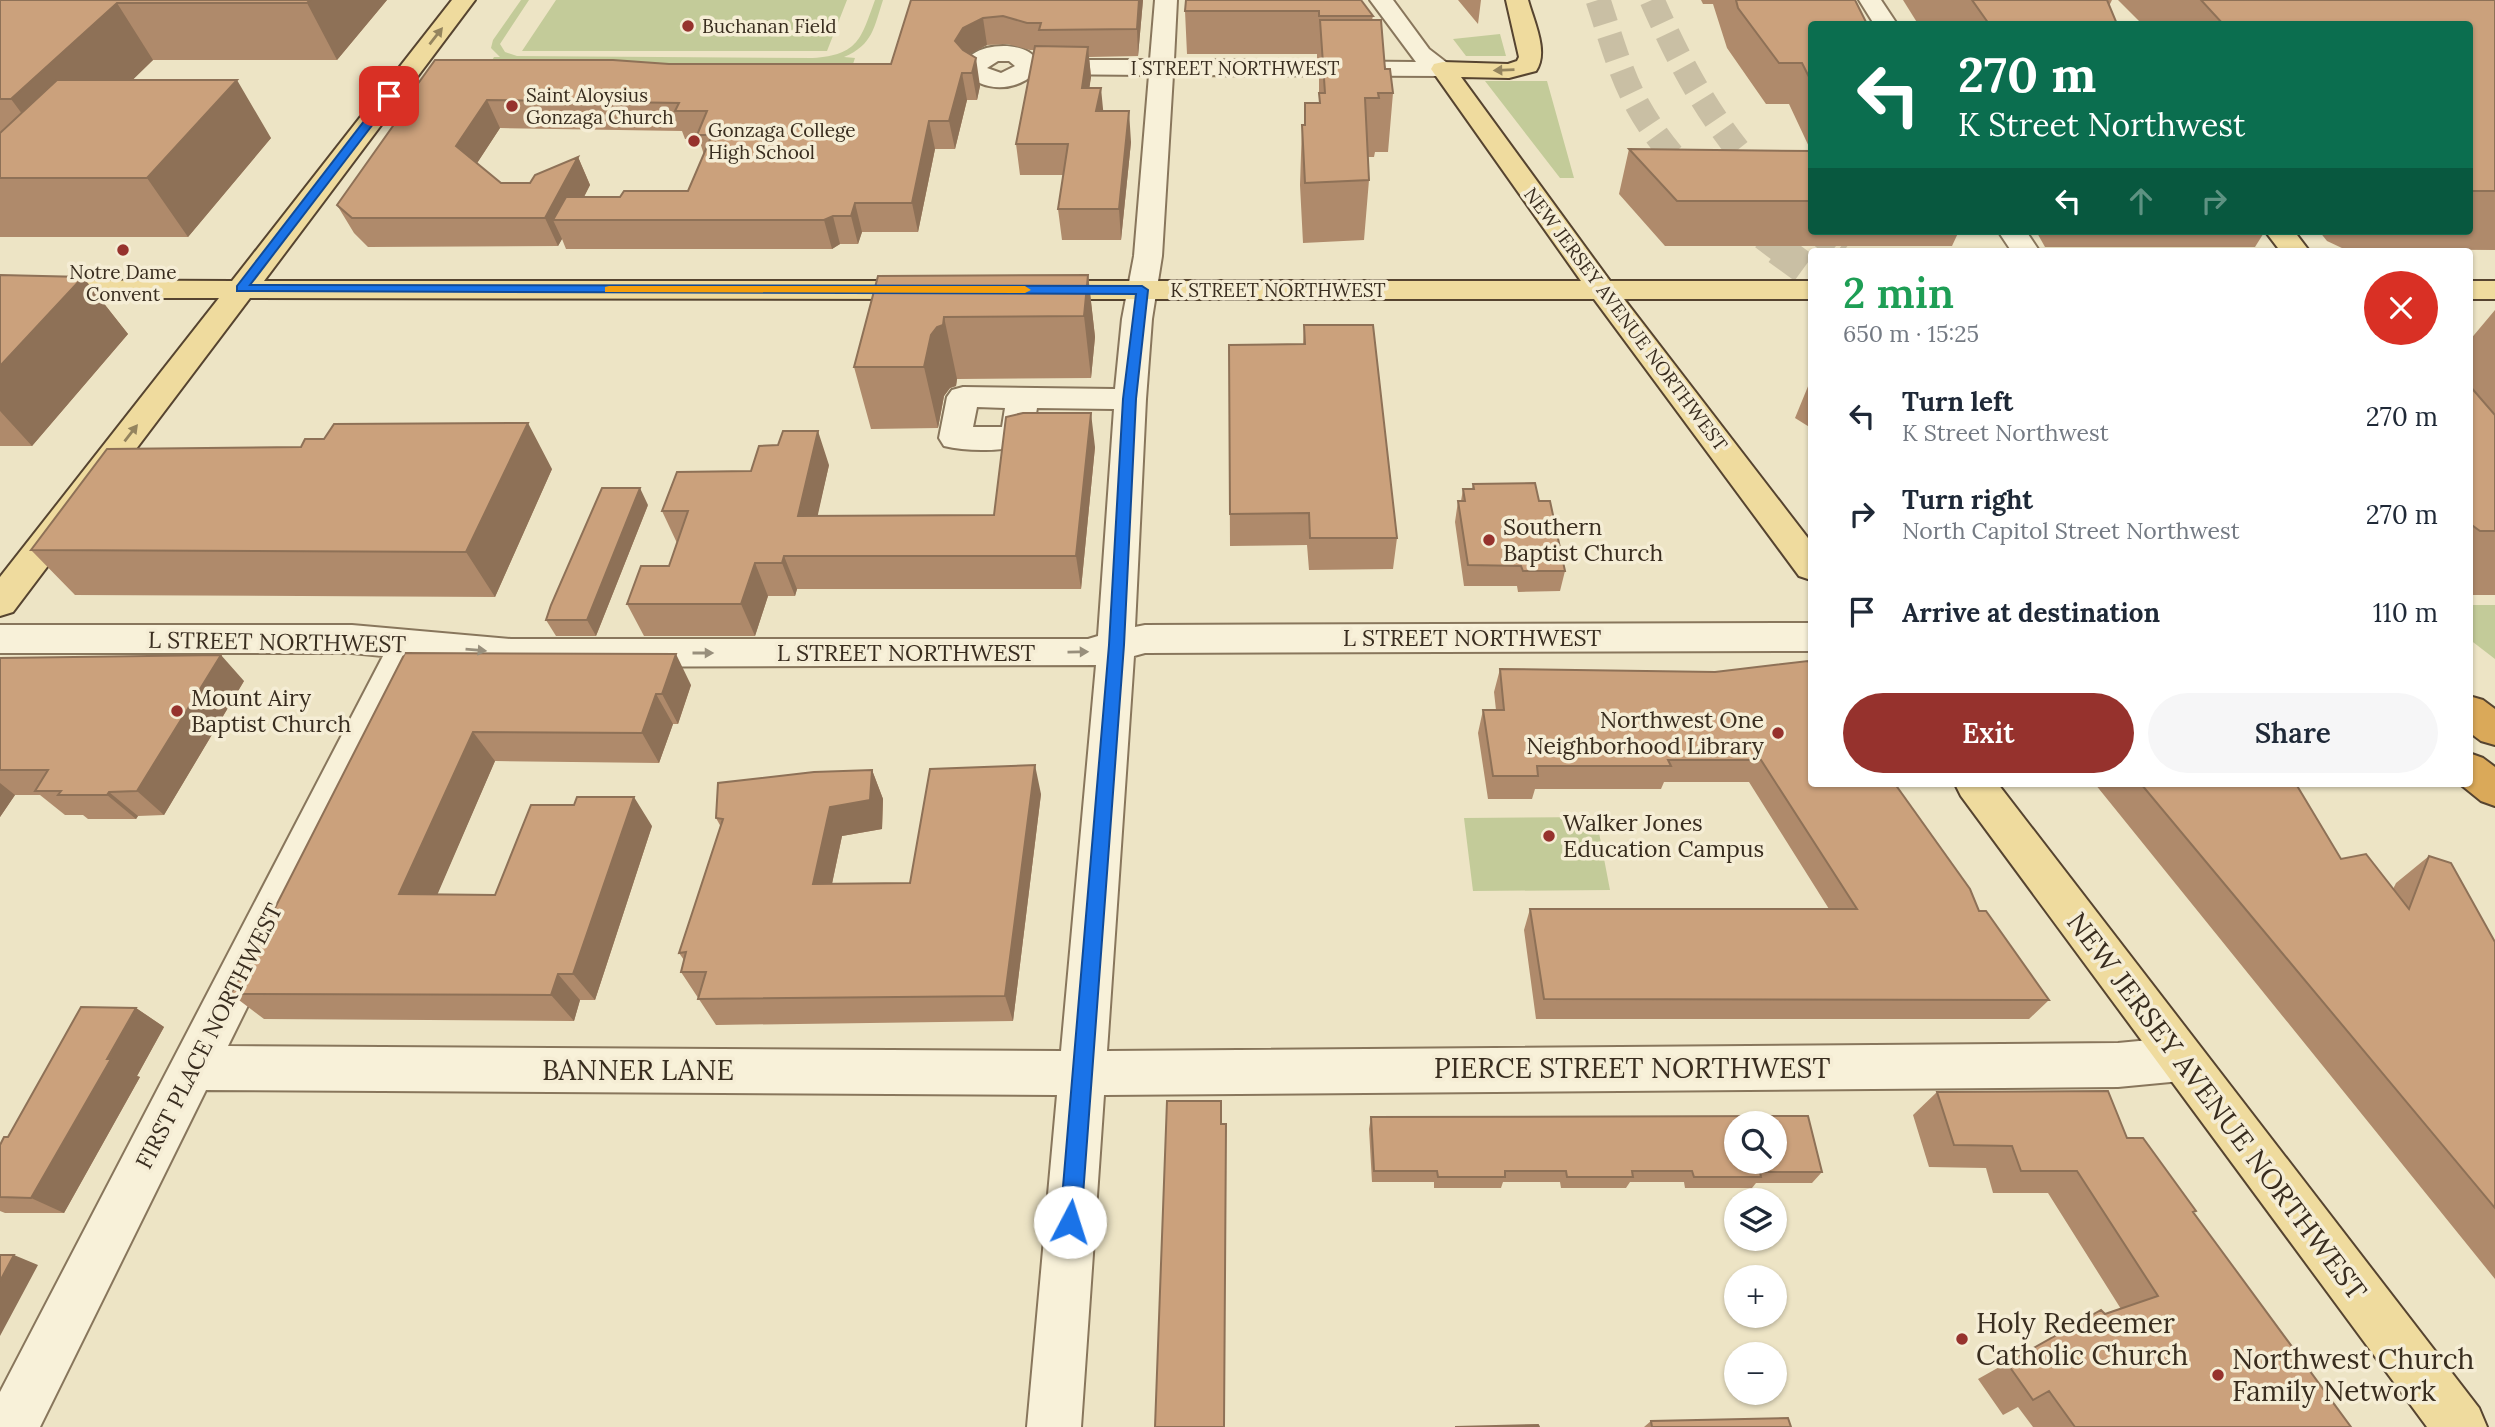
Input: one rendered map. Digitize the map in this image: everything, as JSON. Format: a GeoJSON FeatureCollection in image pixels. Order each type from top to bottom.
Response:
{"type":"FeatureCollection","features":[{"type":"Feature","properties":{"kind":"highway"},"geometry":{"type":"LineString","coordinates":[[2473,714],[2495,730]]}},
{"type":"Feature","properties":{"kind":"highway"},"geometry":{"type":"LineString","coordinates":[[2473,772],[2495,789]]}},
{"type":"Feature","properties":{"kind":"main road"},"geometry":{"type":"LineString","coordinates":[[0,603],[442,0]]}},
{"type":"Feature","properties":{"kind":"main road"},"geometry":{"type":"LineString","coordinates":[[0,562],[228,289],[421,72],[464,0]]}},
{"type":"Feature","properties":{"kind":"main road"},"geometry":{"type":"LineString","coordinates":[[1443,69],[1509,71],[1527,66],[1531,57],[1517,0]]}},
{"type":"Feature","properties":{"kind":"main road","name":"NEW JERSEY AVENUE NORTHWEST"},"geometry":{"type":"LineString","coordinates":[[1443,69],[1602,290],[1808,563]]}},
{"type":"Feature","properties":{"kind":"main road"},"geometry":{"type":"LineString","coordinates":[[0,289],[959,290]]}},
{"type":"Feature","properties":{"kind":"main road","name":"K STREET NORTHWEST"},"geometry":{"type":"LineString","coordinates":[[1012,290],[1808,290]]}},
{"type":"Feature","properties":{"kind":"main road"},"geometry":{"type":"LineString","coordinates":[[2473,290],[2495,290]]}},
{"type":"Feature","properties":{"kind":"main road","name":"NEW JERSEY AVENUE NORTHWEST"},"geometry":{"type":"LineString","coordinates":[[1977,787],[2460,1427]]}},
{"type":"Feature","properties":{"kind":"street"},"geometry":{"type":"LineString","coordinates":[[1054,1427],[1116,645],[1130,399],[1144,268],[1149,256],[1166,0]]}},
{"type":"Feature","properties":{"kind":"street","name":"NEW JERSEY AVENUE NORTHWEST"},"geometry":{"type":"LineString","coordinates":[[1381,0],[1421,54],[1443,69]]}},
{"type":"Feature","properties":{"kind":"street","name":"NEW JERSEY AVENUE NORTHWEST"},"geometry":{"type":"LineString","coordinates":[[1403,0],[1441,52],[1443,69]]}},
{"type":"Feature","properties":{"kind":"street"},"geometry":{"type":"LineString","coordinates":[[1850,0],[1862,21]]}},
{"type":"Feature","properties":{"kind":"street"},"geometry":{"type":"LineString","coordinates":[[1870,0],[1883,21]]}},
{"type":"Feature","properties":{"kind":"street","name":"I STREET NORTHWEST"},"geometry":{"type":"LineString","coordinates":[[1028,67],[1443,69]]}},
{"type":"Feature","properties":{"kind":"street"},"geometry":{"type":"LineString","coordinates":[[1023,398],[1130,399]]}},
{"type":"Feature","properties":{"kind":"street","name":"L STREET NORTHWEST"},"geometry":{"type":"LineString","coordinates":[[0,639],[352,639],[511,653],[1088,653],[1145,639],[1808,637]]}},
{"type":"Feature","properties":{"kind":"street","name":"FIRST PLACE NORTHWEST"},"geometry":{"type":"LineString","coordinates":[[11,1427],[408,644]]}},
{"type":"Feature","properties":{"kind":"street","name":"PIERCE STREET NORTHWEST"},"geometry":{"type":"LineString","coordinates":[[1082,1073],[2118,1065],[2181,1059]]}},
{"type":"Feature","properties":{"kind":"street","name":"BANNER LANE"},"geometry":{"type":"LineString","coordinates":[[193,1068],[1082,1073]]}},
{"type":"Feature","properties":{"kind":"green space"},"geometry":{"type":"Polygon","coordinates":[[[521,0],[529,0],[500,44],[505,52],[517,56],[813,58],[840,53],[849,48],[866,25],[875,0],[883,0],[867,41],[844,57],[855,58],[853,64],[490,64],[494,57],[500,57],[491,48],[493,40],[521,0]]]}},
{"type":"Feature","properties":{"kind":"green space","name":"Buchanan Field"},"geometry":{"type":"Polygon","coordinates":[[[556,0],[847,0],[827,51],[522,51],[556,0]]]}},
{"type":"Feature","properties":{"kind":"green space"},"geometry":{"type":"Polygon","coordinates":[[[1500,34],[1506,56],[1466,56],[1453,39],[1500,34]]]}},
{"type":"Feature","properties":{"kind":"green space"},"geometry":{"type":"Polygon","coordinates":[[[1485,81],[1547,81],[1574,178],[1560,178],[1485,81]]]}},
{"type":"Feature","properties":{"kind":"green space"},"geometry":{"type":"Polygon","coordinates":[[[2473,605],[2495,605],[2495,659],[2473,642],[2473,605]]]}},
{"type":"Feature","properties":{"kind":"green space"},"geometry":{"type":"Polygon","coordinates":[[[1596,817],[1610,890],[1473,891],[1464,818],[1596,817]]]}},
{"type":"Feature","properties":{"kind":"building"},"geometry":{"type":"Polygon","coordinates":[[[0,0],[310,0],[307,3],[117,3],[11,99],[0,99],[0,0]]]}},
{"type":"Feature","properties":{"kind":"building"},"geometry":{"type":"Polygon","coordinates":[[[911,0],[1139,0],[1137,29],[1039,30],[1041,23],[1027,23],[1003,16],[983,18],[963,28],[955,41],[976,58],[972,73],[962,73],[949,121],[929,121],[912,203],[855,203],[851,216],[833,216],[824,220],[553,220],[566,197],[620,197],[624,191],[688,191],[712,135],[697,135],[707,111],[675,111],[679,103],[487,100],[456,146],[501,183],[530,183],[535,175],[578,157],[545,218],[352,218],[337,205],[417,92],[412,92],[435,60],[891,64],[911,0]]]}},
{"type":"Feature","properties":{"kind":"building"},"geometry":{"type":"Polygon","coordinates":[[[1186,0],[1361,0],[1373,16],[1319,16],[1319,11],[1185,11],[1186,0]]]}},
{"type":"Feature","properties":{"kind":"building"},"geometry":{"type":"Polygon","coordinates":[[[1736,0],[1855,0],[1866,21],[1808,21],[1808,75],[1802,63],[1779,63],[1738,8],[1736,0]]]}},
{"type":"Feature","properties":{"kind":"building"},"geometry":{"type":"Polygon","coordinates":[[[1972,0],[2107,0],[2116,21],[1987,21],[1972,0]]]}},
{"type":"Feature","properties":{"kind":"building"},"geometry":{"type":"Polygon","coordinates":[[[2201,0],[2495,0],[2495,191],[2473,191],[2473,21],[2220,21],[2201,0]]]}},
{"type":"Feature","properties":{"kind":"building"},"geometry":{"type":"Polygon","coordinates":[[[1320,20],[1381,20],[1385,69],[1390,69],[1393,93],[1378,93],[1379,98],[1365,98],[1369,180],[1305,183],[1302,125],[1305,125],[1305,103],[1320,103],[1319,93],[1325,93],[1320,20]]]}},
{"type":"Feature","properties":{"kind":"building"},"geometry":{"type":"Polygon","coordinates":[[[1035,46],[1088,47],[1082,88],[1101,88],[1096,111],[1129,111],[1119,209],[1058,209],[1068,144],[1016,144],[1035,46]]]}},
{"type":"Feature","properties":{"kind":"building"},"geometry":{"type":"Polygon","coordinates":[[[57,80],[237,80],[147,178],[0,178],[0,133],[57,80]]]}},
{"type":"Feature","properties":{"kind":"building"},"geometry":{"type":"Polygon","coordinates":[[[1629,149],[1808,151],[1808,201],[1677,201],[1629,149]]]}},
{"type":"Feature","properties":{"kind":"building"},"geometry":{"type":"Polygon","coordinates":[[[0,275],[83,277],[0,366],[0,275]]]}},
{"type":"Feature","properties":{"kind":"building"},"geometry":{"type":"Polygon","coordinates":[[[1088,275],[1084,316],[944,317],[943,325],[937,327],[931,335],[924,367],[854,367],[878,276],[1088,275]]]}},
{"type":"Feature","properties":{"kind":"building"},"geometry":{"type":"Polygon","coordinates":[[[1304,325],[1373,325],[1397,538],[1310,538],[1309,513],[1230,514],[1229,345],[1305,344],[1304,325]]]}},
{"type":"Feature","properties":{"kind":"building"},"geometry":{"type":"Polygon","coordinates":[[[2473,390],[2495,415],[2495,531],[2480,531],[2473,526],[2473,390]]]}},
{"type":"Feature","properties":{"kind":"building"},"geometry":{"type":"Polygon","coordinates":[[[1023,413],[1091,413],[1076,556],[784,556],[782,563],[755,563],[741,604],[627,604],[641,566],[669,566],[688,511],[662,511],[677,472],[751,471],[759,446],[778,445],[783,431],[818,431],[798,516],[994,515],[1006,417],[1023,413]]]}},
{"type":"Feature","properties":{"kind":"building"},"geometry":{"type":"Polygon","coordinates":[[[528,423],[466,552],[31,550],[107,449],[301,447],[305,439],[324,439],[334,424],[528,423]]]}},
{"type":"Feature","properties":{"kind":"building"},"geometry":{"type":"Polygon","coordinates":[[[1535,483],[1539,501],[1550,501],[1565,571],[1523,571],[1521,566],[1468,565],[1458,501],[1465,501],[1463,489],[1474,489],[1473,484],[1535,483]]]}},
{"type":"Feature","properties":{"kind":"building"},"geometry":{"type":"Polygon","coordinates":[[[602,488],[640,488],[587,620],[546,620],[551,605],[602,488]]]}},
{"type":"Feature","properties":{"kind":"building"},"geometry":{"type":"Polygon","coordinates":[[[405,653],[676,654],[662,694],[656,694],[642,733],[473,732],[399,894],[495,895],[531,805],[574,805],[577,797],[634,797],[573,974],[558,974],[551,995],[231,994],[405,653]]]}},
{"type":"Feature","properties":{"kind":"building"},"geometry":{"type":"Polygon","coordinates":[[[221,655],[137,791],[109,792],[107,795],[58,795],[61,791],[35,791],[48,770],[0,770],[0,658],[221,655]]]}},
{"type":"Feature","properties":{"kind":"building"},"geometry":{"type":"Polygon","coordinates":[[[1808,661],[1808,787],[1897,787],[1970,889],[1979,911],[1986,911],[2049,1000],[1544,999],[1530,909],[1857,909],[1761,760],[1668,760],[1671,766],[1537,766],[1538,776],[1493,776],[1483,710],[1504,710],[1500,669],[1715,672],[1808,661]]]}},
{"type":"Feature","properties":{"kind":"building"},"geometry":{"type":"Polygon","coordinates":[[[1035,765],[1005,996],[698,999],[706,972],[681,972],[686,952],[679,953],[723,819],[716,818],[718,783],[814,772],[872,770],[870,800],[830,807],[813,884],[910,883],[930,769],[1035,765]]]}},
{"type":"Feature","properties":{"kind":"building"},"geometry":{"type":"Polygon","coordinates":[[[2144,787],[2298,787],[2341,859],[2366,854],[2409,909],[2429,856],[2451,863],[2495,942],[2495,1208],[2144,787]]]}},
{"type":"Feature","properties":{"kind":"building"},"geometry":{"type":"Polygon","coordinates":[[[81,1007],[136,1008],[107,1059],[111,1059],[31,1198],[0,1197],[0,1145],[4,1137],[8,1137],[81,1007]]]}},
{"type":"Feature","properties":{"kind":"building"},"geometry":{"type":"Polygon","coordinates":[[[2108,1091],[2127,1138],[2143,1138],[2196,1211],[2193,1212],[2351,1427],[2075,1427],[2049,1391],[2033,1400],[2007,1363],[2101,1310],[2105,1314],[2158,1296],[2077,1171],[2021,1171],[2012,1146],[1954,1145],[1937,1092],[2108,1091]]]}},
{"type":"Feature","properties":{"kind":"building"},"geometry":{"type":"Polygon","coordinates":[[[1167,1101],[1221,1101],[1221,1124],[1226,1124],[1224,1427],[1155,1427],[1167,1101]]]}},
{"type":"Feature","properties":{"kind":"building"},"geometry":{"type":"Polygon","coordinates":[[[1724,1116],[1724,1174],[1760,1174],[1761,1177],[1694,1177],[1692,1171],[1632,1171],[1633,1177],[1567,1177],[1566,1171],[1505,1171],[1505,1177],[1438,1177],[1437,1171],[1374,1171],[1371,1117],[1724,1116]]]}},
{"type":"Feature","properties":{"kind":"building"},"geometry":{"type":"Polygon","coordinates":[[[1787,1116],[1808,1116],[1822,1172],[1787,1172],[1787,1116]]]}},
{"type":"Feature","properties":{"kind":"building"},"geometry":{"type":"Polygon","coordinates":[[[0,1255],[14,1255],[0,1281],[0,1255]]]}},
{"type":"Feature","properties":{"kind":"building"},"geometry":{"type":"Polygon","coordinates":[[[1788,1418],[1791,1427],[1652,1427],[1651,1421],[1788,1418]]]}},
{"type":"Feature","properties":{"kind":"building"},"geometry":{"type":"Polygon","coordinates":[[[1538,1425],[1539,1427],[1455,1427],[1538,1425]]]}},
{"type":"Feature","properties":{"kind":"tunnel"},"geometry":{"type":"LineString","coordinates":[[1598,0],[1626,81],[1638,106],[1667,149],[1701,186],[1781,251]]}},
{"type":"Feature","properties":{"kind":"tunnel"},"geometry":{"type":"LineString","coordinates":[[1652,0],[1683,65],[1718,123],[1759,176],[1808,224]]}},
{"type":"Feature","properties":{"kind":"tunnel"},"geometry":{"type":"LineString","coordinates":[[1821,235],[1837,248]]}},
{"type":"Feature","properties":{"kind":"tunnel"},"geometry":{"type":"LineString","coordinates":[[1778,249],[1808,271]]}},
{"type":"Feature","properties":{"kind":"slow traffic"},"geometry":{"type":"LineString","coordinates":[[609,289],[1025,290]]}},
{"type":"Feature","properties":{"kind":"place","name":"Buchanan Field"},"geometry":{"type":"Point","coordinates":[688,26]}},
{"type":"Feature","properties":{"kind":"place","name":"Saint Aloysius Gonzaga Church"},"geometry":{"type":"Point","coordinates":[512,106]}},
{"type":"Feature","properties":{"kind":"place","name":"Gonzaga College High School"},"geometry":{"type":"Point","coordinates":[694,141]}},
{"type":"Feature","properties":{"kind":"place","name":"Notre Dame Convent"},"geometry":{"type":"Point","coordinates":[123,250]}},
{"type":"Feature","properties":{"kind":"place","name":"Southern Baptist Church"},"geometry":{"type":"Point","coordinates":[1489,540]}},
{"type":"Feature","properties":{"kind":"place","name":"Mount Airy Baptist Church"},"geometry":{"type":"Point","coordinates":[177,711]}},
{"type":"Feature","properties":{"kind":"place","name":"Northwest One Neighborhood Library"},"geometry":{"type":"Point","coordinates":[1778,733]}},
{"type":"Feature","properties":{"kind":"place","name":"Walker Jones Education Campus"},"geometry":{"type":"Point","coordinates":[1549,836]}},
{"type":"Feature","properties":{"kind":"place","name":"Holy Redeemer Catholic Church"},"geometry":{"type":"Point","coordinates":[1962,1339]}},
{"type":"Feature","properties":{"kind":"place","name":"Northwest Church Family Network"},"geometry":{"type":"Point","coordinates":[2218,1375]}},
{"type":"Feature","properties":{"kind":"route"},"geometry":{"type":"LineString","coordinates":[[389,96],[242,289],[1142,290],[1130,399],[1116,645],[1070,1222]]}}]}
